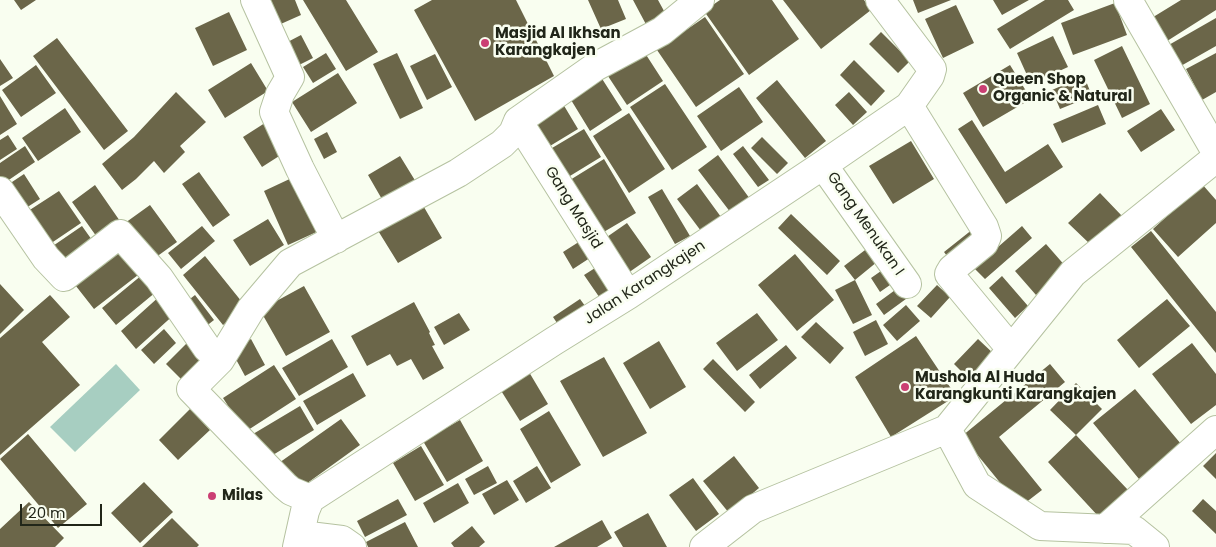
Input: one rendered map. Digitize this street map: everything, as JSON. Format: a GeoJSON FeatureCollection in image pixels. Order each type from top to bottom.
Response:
{"type":"FeatureCollection","features":[{"type":"Feature","properties":{"kind":"street"},"geometry":{"type":"LineString","coordinates":[[255,0],[290,77],[280,94],[274,112],[300,169],[336,239]]}},
{"type":"Feature","properties":{"kind":"street"},"geometry":{"type":"LineString","coordinates":[[352,547],[342,540],[299,541],[305,511],[310,499],[285,486],[191,389],[220,360],[251,310],[290,263],[458,173],[502,144],[513,133],[518,121],[595,67],[662,30],[700,0]]}},
{"type":"Feature","properties":{"kind":"street","name":"Jalan Karangkajen"},"geometry":{"type":"LineString","coordinates":[[310,499],[628,295],[909,106],[930,76],[932,70],[880,0]]}},
{"type":"Feature","properties":{"kind":"street"},"geometry":{"type":"LineString","coordinates":[[1128,0],[1206,113],[1216,152]]}},
{"type":"Feature","properties":{"kind":"street"},"geometry":{"type":"LineString","coordinates":[[909,106],[984,227],[987,236],[984,242],[952,269],[950,274],[1011,348]]}},
{"type":"Feature","properties":{"kind":"street","name":"Gang Masjid"},"geometry":{"type":"LineString","coordinates":[[518,121],[628,295]]}},
{"type":"Feature","properties":{"kind":"street"},"geometry":{"type":"LineString","coordinates":[[704,547],[753,509],[947,428],[1073,273],[1216,158]]}},
{"type":"Feature","properties":{"kind":"street","name":"Gang Menukan I"},"geometry":{"type":"LineString","coordinates":[[823,165],[907,284]]}},
{"type":"Feature","properties":{"kind":"street"},"geometry":{"type":"LineString","coordinates":[[0,191],[46,258],[64,277],[120,234],[158,278],[207,348],[220,360]]}},
{"type":"Feature","properties":{"kind":"street"},"geometry":{"type":"LineString","coordinates":[[947,428],[978,485],[1040,526],[1134,530],[1154,547]]}},
{"type":"Feature","properties":{"kind":"street"},"geometry":{"type":"LineString","coordinates":[[1105,529],[1216,430]]}},
{"type":"Feature","properties":{"kind":"water"},"geometry":{"type":"Polygon","coordinates":[[[116,364],[140,390],[75,452],[50,427],[116,364]]]}},
{"type":"Feature","properties":{"kind":"building"},"geometry":{"type":"Polygon","coordinates":[[[14,0],[36,0],[21,10],[14,0]]]}},
{"type":"Feature","properties":{"kind":"building"},"geometry":{"type":"Polygon","coordinates":[[[262,0],[295,0],[301,15],[274,27],[262,0]]]}},
{"type":"Feature","properties":{"kind":"building"},"geometry":{"type":"Polygon","coordinates":[[[303,0],[346,0],[378,52],[346,71],[303,0]]]}},
{"type":"Feature","properties":{"kind":"building","name":"Masjid Al Ikhsan Karangkajen"},"geometry":{"type":"Polygon","coordinates":[[[432,0],[516,0],[554,76],[475,121],[414,10],[432,0]]]}},
{"type":"Feature","properties":{"kind":"building"},"geometry":{"type":"Polygon","coordinates":[[[588,0],[618,0],[626,19],[601,29],[588,0]]]}},
{"type":"Feature","properties":{"kind":"building"},"geometry":{"type":"Polygon","coordinates":[[[633,0],[658,0],[669,20],[649,30],[633,0]]]}},
{"type":"Feature","properties":{"kind":"building"},"geometry":{"type":"Polygon","coordinates":[[[720,0],[772,0],[799,39],[749,75],[704,11],[720,0]]]}},
{"type":"Feature","properties":{"kind":"building"},"geometry":{"type":"Polygon","coordinates":[[[783,0],[864,0],[871,10],[821,49],[783,0]]]}},
{"type":"Feature","properties":{"kind":"building"},"geometry":{"type":"Polygon","coordinates":[[[913,0],[951,0],[918,13],[913,0]]]}},
{"type":"Feature","properties":{"kind":"building"},"geometry":{"type":"Polygon","coordinates":[[[993,0],[1029,0],[1002,15],[993,0]]]}},
{"type":"Feature","properties":{"kind":"building"},"geometry":{"type":"Polygon","coordinates":[[[1045,0],[1068,0],[1074,10],[1010,49],[997,29],[1045,0]]]}},
{"type":"Feature","properties":{"kind":"building"},"geometry":{"type":"Polygon","coordinates":[[[1181,0],[1216,0],[1216,10],[1164,43],[1150,19],[1181,0]]]}},
{"type":"Feature","properties":{"kind":"building"},"geometry":{"type":"Polygon","coordinates":[[[1115,3],[1127,35],[1073,55],[1061,23],[1115,3]]]}},
{"type":"Feature","properties":{"kind":"building"},"geometry":{"type":"Polygon","coordinates":[[[956,5],[974,43],[943,58],[925,19],[956,5]]]}},
{"type":"Feature","properties":{"kind":"building"},"geometry":{"type":"Polygon","coordinates":[[[229,12],[247,50],[213,66],[195,28],[229,12]]]}},
{"type":"Feature","properties":{"kind":"building"},"geometry":{"type":"Polygon","coordinates":[[[705,17],[744,74],[696,107],[657,50],[705,17]]]}},
{"type":"Feature","properties":{"kind":"building"},"geometry":{"type":"Polygon","coordinates":[[[1216,18],[1216,46],[1179,67],[1167,46],[1216,18]]]}},
{"type":"Feature","properties":{"kind":"building"},"geometry":{"type":"Polygon","coordinates":[[[881,32],[910,61],[898,73],[869,44],[881,32]]]}},
{"type":"Feature","properties":{"kind":"building"},"geometry":{"type":"Polygon","coordinates":[[[301,35],[313,58],[291,69],[280,46],[301,35]]]}},
{"type":"Feature","properties":{"kind":"building"},"geometry":{"type":"Polygon","coordinates":[[[1053,36],[1068,67],[1031,84],[1017,53],[1053,36]]]}},
{"type":"Feature","properties":{"kind":"building"},"geometry":{"type":"Polygon","coordinates":[[[57,38],[128,131],[104,150],[33,56],[57,38]]]}},
{"type":"Feature","properties":{"kind":"building"},"geometry":{"type":"Polygon","coordinates":[[[1122,46],[1150,104],[1122,118],[1094,60],[1122,46]]]}},
{"type":"Feature","properties":{"kind":"building"},"geometry":{"type":"Polygon","coordinates":[[[643,50],[663,81],[627,105],[606,73],[643,50]]]}},
{"type":"Feature","properties":{"kind":"building"},"geometry":{"type":"Polygon","coordinates":[[[326,53],[336,69],[313,83],[303,67],[326,53]]]}},
{"type":"Feature","properties":{"kind":"building"},"geometry":{"type":"Polygon","coordinates":[[[397,53],[423,108],[400,119],[373,64],[397,53]]]}},
{"type":"Feature","properties":{"kind":"building"},"geometry":{"type":"Polygon","coordinates":[[[1216,53],[1216,92],[1202,100],[1186,69],[1216,53]]]}},
{"type":"Feature","properties":{"kind":"building"},"geometry":{"type":"Polygon","coordinates":[[[435,54],[452,87],[427,100],[410,66],[435,54]]]}},
{"type":"Feature","properties":{"kind":"building"},"geometry":{"type":"Polygon","coordinates":[[[0,59],[13,78],[0,86],[0,59]]]}},
{"type":"Feature","properties":{"kind":"building"},"geometry":{"type":"Polygon","coordinates":[[[854,60],[885,91],[871,106],[840,75],[854,60]]]}},
{"type":"Feature","properties":{"kind":"building"},"geometry":{"type":"Polygon","coordinates":[[[251,63],[268,91],[225,118],[208,90],[251,63]]]}},
{"type":"Feature","properties":{"kind":"building"},"geometry":{"type":"Polygon","coordinates":[[[36,65],[56,93],[21,117],[2,90],[36,65]]]}},
{"type":"Feature","properties":{"kind":"building"},"geometry":{"type":"Polygon","coordinates":[[[1010,65],[1031,99],[983,127],[963,93],[1010,65]]]}},
{"type":"Feature","properties":{"kind":"building"},"geometry":{"type":"Polygon","coordinates":[[[338,73],[357,103],[311,132],[292,102],[338,73]]]}},
{"type":"Feature","properties":{"kind":"building"},"geometry":{"type":"Polygon","coordinates":[[[599,74],[622,110],[590,131],[568,95],[599,74]]]}},
{"type":"Feature","properties":{"kind":"building"},"geometry":{"type":"Polygon","coordinates":[[[1084,76],[1092,96],[1060,109],[1052,90],[1084,76]]]}},
{"type":"Feature","properties":{"kind":"building"},"geometry":{"type":"Polygon","coordinates":[[[777,80],[826,141],[805,158],[756,98],[777,80]]]}},
{"type":"Feature","properties":{"kind":"building"},"geometry":{"type":"Polygon","coordinates":[[[665,84],[707,147],[672,170],[630,107],[665,84]]]}},
{"type":"Feature","properties":{"kind":"building"},"geometry":{"type":"Polygon","coordinates":[[[739,87],[763,122],[721,151],[697,116],[739,87]]]}},
{"type":"Feature","properties":{"kind":"building"},"geometry":{"type":"Polygon","coordinates":[[[176,92],[206,122],[180,146],[185,152],[164,173],[154,161],[122,190],[102,164],[134,137],[176,92]]]}},
{"type":"Feature","properties":{"kind":"building"},"geometry":{"type":"Polygon","coordinates":[[[849,92],[867,112],[853,125],[835,105],[849,92]]]}},
{"type":"Feature","properties":{"kind":"building"},"geometry":{"type":"Polygon","coordinates":[[[0,96],[17,124],[0,135],[0,96]]]}},
{"type":"Feature","properties":{"kind":"building"},"geometry":{"type":"Polygon","coordinates":[[[560,99],[578,129],[545,149],[527,118],[560,99]]]}},
{"type":"Feature","properties":{"kind":"building"},"geometry":{"type":"Polygon","coordinates":[[[1098,105],[1106,124],[1062,143],[1053,124],[1098,105]]]}},
{"type":"Feature","properties":{"kind":"building"},"geometry":{"type":"Polygon","coordinates":[[[65,108],[81,132],[38,161],[22,138],[65,108]]]}},
{"type":"Feature","properties":{"kind":"building"},"geometry":{"type":"Polygon","coordinates":[[[1161,109],[1175,130],[1141,152],[1127,131],[1161,109]]]}},
{"type":"Feature","properties":{"kind":"building"},"geometry":{"type":"Polygon","coordinates":[[[629,113],[665,169],[629,193],[593,136],[629,113]]]}},
{"type":"Feature","properties":{"kind":"building"},"geometry":{"type":"Polygon","coordinates":[[[972,120],[1005,172],[1048,144],[1063,167],[1006,204],[958,129],[972,120]]]}},
{"type":"Feature","properties":{"kind":"building"},"geometry":{"type":"Polygon","coordinates":[[[268,121],[287,151],[262,167],[243,137],[268,121]]]}},
{"type":"Feature","properties":{"kind":"building"},"geometry":{"type":"Polygon","coordinates":[[[584,129],[601,157],[565,179],[547,151],[584,129]]]}},
{"type":"Feature","properties":{"kind":"building"},"geometry":{"type":"Polygon","coordinates":[[[327,132],[337,152],[324,159],[314,139],[327,132]]]}},
{"type":"Feature","properties":{"kind":"building"},"geometry":{"type":"Polygon","coordinates":[[[8,135],[17,149],[0,160],[0,140],[8,135]]]}},
{"type":"Feature","properties":{"kind":"building"},"geometry":{"type":"Polygon","coordinates":[[[762,137],[788,163],[777,174],[751,148],[762,137]]]}},
{"type":"Feature","properties":{"kind":"building"},"geometry":{"type":"Polygon","coordinates":[[[911,141],[934,179],[893,204],[869,166],[911,141]]]}},
{"type":"Feature","properties":{"kind":"building"},"geometry":{"type":"Polygon","coordinates":[[[25,146],[35,162],[0,186],[0,163],[25,146]]]}},
{"type":"Feature","properties":{"kind":"building"},"geometry":{"type":"Polygon","coordinates":[[[743,146],[769,180],[758,187],[733,154],[743,146]]]}},
{"type":"Feature","properties":{"kind":"building"},"geometry":{"type":"Polygon","coordinates":[[[718,155],[750,199],[731,213],[698,170],[718,155]]]}},
{"type":"Feature","properties":{"kind":"building"},"geometry":{"type":"Polygon","coordinates":[[[400,156],[416,182],[383,201],[368,175],[400,156]]]}},
{"type":"Feature","properties":{"kind":"building"},"geometry":{"type":"Polygon","coordinates":[[[604,159],[636,213],[602,233],[570,180],[604,159]]]}},
{"type":"Feature","properties":{"kind":"building"},"geometry":{"type":"Polygon","coordinates":[[[199,172],[230,215],[213,227],[182,184],[199,172]]]}},
{"type":"Feature","properties":{"kind":"building"},"geometry":{"type":"Polygon","coordinates":[[[24,174],[40,199],[18,213],[3,188],[24,174]]]}},
{"type":"Feature","properties":{"kind":"building"},"geometry":{"type":"Polygon","coordinates":[[[296,176],[321,230],[288,245],[264,191],[296,176]]]}},
{"type":"Feature","properties":{"kind":"building"},"geometry":{"type":"Polygon","coordinates":[[[697,184],[721,217],[701,231],[677,199],[697,184]]]}},
{"type":"Feature","properties":{"kind":"building"},"geometry":{"type":"Polygon","coordinates":[[[1202,184],[1216,200],[1216,223],[1178,257],[1153,229],[1202,184]]]}},
{"type":"Feature","properties":{"kind":"building"},"geometry":{"type":"Polygon","coordinates":[[[95,185],[122,224],[99,240],[72,202],[95,185]]]}},
{"type":"Feature","properties":{"kind":"building"},"geometry":{"type":"Polygon","coordinates":[[[662,189],[690,236],[675,244],[648,197],[662,189]]]}},
{"type":"Feature","properties":{"kind":"building"},"geometry":{"type":"Polygon","coordinates":[[[59,191],[81,223],[44,248],[22,215],[59,191]]]}},
{"type":"Feature","properties":{"kind":"building"},"geometry":{"type":"Polygon","coordinates":[[[1100,193],[1122,216],[1091,245],[1068,223],[1100,193]]]}},
{"type":"Feature","properties":{"kind":"building"},"geometry":{"type":"Polygon","coordinates":[[[421,202],[442,238],[398,263],[377,229],[421,202]]]}},
{"type":"Feature","properties":{"kind":"building"},"geometry":{"type":"Polygon","coordinates":[[[150,205],[177,242],[152,260],[125,223],[150,205]]]}},
{"type":"Feature","properties":{"kind":"building"},"geometry":{"type":"Polygon","coordinates":[[[791,214],[840,261],[827,275],[778,228],[791,214]]]}},
{"type":"Feature","properties":{"kind":"building"},"geometry":{"type":"Polygon","coordinates":[[[268,219],[284,245],[250,266],[233,240],[268,219]]]}},
{"type":"Feature","properties":{"kind":"building"},"geometry":{"type":"Polygon","coordinates":[[[627,223],[651,257],[628,273],[604,239],[627,223]]]}},
{"type":"Feature","properties":{"kind":"building"},"geometry":{"type":"Polygon","coordinates":[[[82,226],[97,247],[63,271],[47,250],[82,226]]]}},
{"type":"Feature","properties":{"kind":"building"},"geometry":{"type":"Polygon","coordinates":[[[202,226],[215,241],[181,269],[168,253],[202,226]]]}},
{"type":"Feature","properties":{"kind":"building"},"geometry":{"type":"Polygon","coordinates":[[[1022,226],[1032,238],[985,279],[974,268],[1022,226]]]}},
{"type":"Feature","properties":{"kind":"building"},"geometry":{"type":"Polygon","coordinates":[[[973,229],[982,240],[953,264],[944,252],[973,229]]]}},
{"type":"Feature","properties":{"kind":"building"},"geometry":{"type":"Polygon","coordinates":[[[1151,231],[1216,312],[1216,353],[1131,247],[1151,231]]]}},
{"type":"Feature","properties":{"kind":"building"},"geometry":{"type":"Polygon","coordinates":[[[585,238],[596,254],[573,269],[563,252],[585,238]]]}},
{"type":"Feature","properties":{"kind":"building"},"geometry":{"type":"Polygon","coordinates":[[[873,244],[883,257],[855,280],[844,266],[873,244]]]}},
{"type":"Feature","properties":{"kind":"building"},"geometry":{"type":"Polygon","coordinates":[[[1046,244],[1067,268],[1036,295],[1015,271],[1046,244]]]}},
{"type":"Feature","properties":{"kind":"building"},"geometry":{"type":"Polygon","coordinates":[[[116,247],[138,275],[94,309],[72,281],[116,247]]]}},
{"type":"Feature","properties":{"kind":"building"},"geometry":{"type":"Polygon","coordinates":[[[795,254],[834,300],[797,331],[758,285],[795,254]]]}},
{"type":"Feature","properties":{"kind":"building"},"geometry":{"type":"Polygon","coordinates":[[[205,256],[246,307],[223,325],[183,275],[205,256]]]}},
{"type":"Feature","properties":{"kind":"building"},"geometry":{"type":"Polygon","coordinates":[[[603,263],[622,292],[604,304],[584,275],[603,263]]]}},
{"type":"Feature","properties":{"kind":"building"},"geometry":{"type":"Polygon","coordinates":[[[891,264],[900,278],[880,292],[871,278],[891,264]]]}},
{"type":"Feature","properties":{"kind":"building"},"geometry":{"type":"Polygon","coordinates":[[[148,270],[162,287],[116,325],[102,308],[148,270]]]}},
{"type":"Feature","properties":{"kind":"building"},"geometry":{"type":"Polygon","coordinates":[[[1002,276],[1028,306],[1015,318],[989,288],[1002,276]]]}},
{"type":"Feature","properties":{"kind":"building"},"geometry":{"type":"Polygon","coordinates":[[[855,280],[872,315],[853,324],[835,290],[855,280]]]}},
{"type":"Feature","properties":{"kind":"building"},"geometry":{"type":"Polygon","coordinates":[[[0,284],[24,310],[0,334],[0,284]]]}},
{"type":"Feature","properties":{"kind":"building"},"geometry":{"type":"Polygon","coordinates":[[[902,285],[910,296],[884,315],[876,304],[902,285]]]}},
{"type":"Feature","properties":{"kind":"building"},"geometry":{"type":"Polygon","coordinates":[[[937,285],[950,297],[931,318],[917,306],[937,285]]]}},
{"type":"Feature","properties":{"kind":"building"},"geometry":{"type":"Polygon","coordinates":[[[304,286],[330,332],[286,356],[260,310],[304,286]]]}},
{"type":"Feature","properties":{"kind":"building"},"geometry":{"type":"Polygon","coordinates":[[[50,295],[70,317],[42,342],[80,385],[0,455],[0,338],[50,295]]]}},
{"type":"Feature","properties":{"kind":"building"},"geometry":{"type":"Polygon","coordinates":[[[161,295],[177,312],[136,349],[121,331],[161,295]]]}},
{"type":"Feature","properties":{"kind":"building"},"geometry":{"type":"Polygon","coordinates":[[[195,295],[214,320],[200,331],[181,306],[195,295]]]}},
{"type":"Feature","properties":{"kind":"building"},"geometry":{"type":"Polygon","coordinates":[[[580,299],[588,310],[561,329],[553,317],[580,299]]]}},
{"type":"Feature","properties":{"kind":"building"},"geometry":{"type":"Polygon","coordinates":[[[1167,299],[1190,326],[1139,368],[1117,340],[1167,299]]]}},
{"type":"Feature","properties":{"kind":"building"},"geometry":{"type":"Polygon","coordinates":[[[414,302],[430,332],[435,345],[432,346],[444,368],[423,380],[411,359],[397,366],[390,354],[367,366],[351,336],[414,302]]]}},
{"type":"Feature","properties":{"kind":"building"},"geometry":{"type":"Polygon","coordinates":[[[906,305],[920,321],[897,341],[883,325],[906,305]]]}},
{"type":"Feature","properties":{"kind":"building"},"geometry":{"type":"Polygon","coordinates":[[[459,313],[470,330],[444,345],[434,327],[459,313]]]}},
{"type":"Feature","properties":{"kind":"building"},"geometry":{"type":"Polygon","coordinates":[[[757,313],[778,340],[737,371],[716,343],[757,313]]]}},
{"type":"Feature","properties":{"kind":"building"},"geometry":{"type":"Polygon","coordinates":[[[876,320],[888,344],[865,356],[853,332],[876,320]]]}},
{"type":"Feature","properties":{"kind":"building"},"geometry":{"type":"Polygon","coordinates":[[[816,322],[844,348],[830,364],[801,337],[816,322]]]}},
{"type":"Feature","properties":{"kind":"building"},"geometry":{"type":"Polygon","coordinates":[[[164,329],[176,343],[154,364],[141,350],[164,329]]]}},
{"type":"Feature","properties":{"kind":"building","name":"Mushola Al Huda Karangkunti Karangkajen"},"geometry":{"type":"Polygon","coordinates":[[[916,336],[956,396],[891,437],[855,377],[916,336]]]}},
{"type":"Feature","properties":{"kind":"building"},"geometry":{"type":"Polygon","coordinates":[[[193,337],[210,354],[183,381],[166,364],[193,337]]]}},
{"type":"Feature","properties":{"kind":"building"},"geometry":{"type":"Polygon","coordinates":[[[251,339],[265,365],[245,376],[231,350],[251,339]]]}},
{"type":"Feature","properties":{"kind":"building"},"geometry":{"type":"Polygon","coordinates":[[[332,339],[348,367],[299,396],[282,368],[332,339]]]}},
{"type":"Feature","properties":{"kind":"building"},"geometry":{"type":"Polygon","coordinates":[[[978,339],[995,355],[970,380],[954,364],[978,339]]]}},
{"type":"Feature","properties":{"kind":"building"},"geometry":{"type":"Polygon","coordinates":[[[659,341],[686,387],[650,409],[623,363],[659,341]]]}},
{"type":"Feature","properties":{"kind":"building"},"geometry":{"type":"Polygon","coordinates":[[[1192,343],[1216,374],[1216,405],[1191,424],[1152,374],[1192,343]]]}},
{"type":"Feature","properties":{"kind":"building"},"geometry":{"type":"Polygon","coordinates":[[[786,345],[797,358],[760,389],[749,375],[786,345]]]}},
{"type":"Feature","properties":{"kind":"building"},"geometry":{"type":"Polygon","coordinates":[[[604,357],[647,433],[603,457],[560,381],[604,357]]]}},
{"type":"Feature","properties":{"kind":"building"},"geometry":{"type":"Polygon","coordinates":[[[713,359],[755,402],[745,412],[703,369],[713,359]]]}},
{"type":"Feature","properties":{"kind":"building"},"geometry":{"type":"Polygon","coordinates":[[[1050,364],[1065,382],[999,437],[1042,490],[1020,507],[962,436],[1050,364]]]}},
{"type":"Feature","properties":{"kind":"building"},"geometry":{"type":"Polygon","coordinates":[[[274,365],[296,399],[245,432],[223,398],[274,365]]]}},
{"type":"Feature","properties":{"kind":"building"},"geometry":{"type":"Polygon","coordinates":[[[529,372],[548,404],[520,421],[500,389],[529,372]]]}},
{"type":"Feature","properties":{"kind":"building"},"geometry":{"type":"Polygon","coordinates":[[[353,373],[366,396],[317,425],[303,401],[353,373]]]}},
{"type":"Feature","properties":{"kind":"building"},"geometry":{"type":"Polygon","coordinates":[[[1076,383],[1102,409],[1076,435],[1050,410],[1076,383]]]}},
{"type":"Feature","properties":{"kind":"building"},"geometry":{"type":"Polygon","coordinates":[[[1135,389],[1181,444],[1139,479],[1093,423],[1135,389]]]}},
{"type":"Feature","properties":{"kind":"building"},"geometry":{"type":"Polygon","coordinates":[[[300,406],[314,430],[263,461],[248,437],[300,406]]]}},
{"type":"Feature","properties":{"kind":"building"},"geometry":{"type":"Polygon","coordinates":[[[190,409],[210,430],[178,460],[159,440],[190,409]]]}},
{"type":"Feature","properties":{"kind":"building"},"geometry":{"type":"Polygon","coordinates":[[[549,411],[581,465],[551,483],[520,429],[549,411]]]}},
{"type":"Feature","properties":{"kind":"building"},"geometry":{"type":"Polygon","coordinates":[[[341,419],[360,445],[295,492],[276,465],[341,419]]]}},
{"type":"Feature","properties":{"kind":"building"},"geometry":{"type":"Polygon","coordinates":[[[460,420],[483,461],[447,482],[423,441],[460,420]]]}},
{"type":"Feature","properties":{"kind":"building"},"geometry":{"type":"Polygon","coordinates":[[[28,434],[87,504],[58,528],[0,459],[28,434]]]}},
{"type":"Feature","properties":{"kind":"building"},"geometry":{"type":"Polygon","coordinates":[[[1076,435],[1128,490],[1099,517],[1048,462],[1076,435]]]}},
{"type":"Feature","properties":{"kind":"building"},"geometry":{"type":"Polygon","coordinates":[[[421,446],[444,485],[415,501],[393,463],[421,446]]]}},
{"type":"Feature","properties":{"kind":"building"},"geometry":{"type":"Polygon","coordinates":[[[1216,453],[1216,479],[1203,466],[1216,453]]]}},
{"type":"Feature","properties":{"kind":"building"},"geometry":{"type":"Polygon","coordinates":[[[734,456],[759,488],[729,513],[703,481],[734,456]]]}},
{"type":"Feature","properties":{"kind":"building"},"geometry":{"type":"Polygon","coordinates":[[[488,466],[497,483],[474,495],[465,479],[488,466]]]}},
{"type":"Feature","properties":{"kind":"building"},"geometry":{"type":"Polygon","coordinates":[[[537,466],[551,488],[526,503],[513,481],[537,466]]]}},
{"type":"Feature","properties":{"kind":"building"},"geometry":{"type":"Polygon","coordinates":[[[693,478],[719,514],[696,531],[669,495],[693,478]]]}},
{"type":"Feature","properties":{"kind":"building"},"geometry":{"type":"Polygon","coordinates":[[[507,480],[519,500],[494,515],[482,494],[507,480]]]}},
{"type":"Feature","properties":{"kind":"building"},"geometry":{"type":"Polygon","coordinates":[[[144,482],[173,512],[140,543],[111,513],[144,482]]]}},
{"type":"Feature","properties":{"kind":"building"},"geometry":{"type":"Polygon","coordinates":[[[458,483],[469,503],[434,523],[423,503],[458,483]]]}},
{"type":"Feature","properties":{"kind":"building"},"geometry":{"type":"Polygon","coordinates":[[[398,499],[407,515],[365,537],[357,521],[398,499]]]}},
{"type":"Feature","properties":{"kind":"building"},"geometry":{"type":"Polygon","coordinates":[[[1203,499],[1216,511],[1216,534],[1192,511],[1203,499]]]}},
{"type":"Feature","properties":{"kind":"building"},"geometry":{"type":"Polygon","coordinates":[[[29,502],[64,538],[55,547],[0,547],[0,529],[29,502]]]}},
{"type":"Feature","properties":{"kind":"building"},"geometry":{"type":"Polygon","coordinates":[[[648,513],[667,547],[623,547],[614,532],[648,513]]]}},
{"type":"Feature","properties":{"kind":"building"},"geometry":{"type":"Polygon","coordinates":[[[172,518],[199,545],[197,547],[142,547],[172,518]]]}},
{"type":"Feature","properties":{"kind":"building"},"geometry":{"type":"Polygon","coordinates":[[[602,520],[612,538],[597,547],[554,547],[602,520]]]}},
{"type":"Feature","properties":{"kind":"building"},"geometry":{"type":"Polygon","coordinates":[[[405,522],[418,547],[368,547],[366,542],[405,522]]]}},
{"type":"Feature","properties":{"kind":"building"},"geometry":{"type":"Polygon","coordinates":[[[472,526],[485,542],[479,547],[454,547],[451,543],[472,526]]]}},
{"type":"Feature","properties":{"kind":"place","name":"Masjid Al Ikhsan Karangkajen"},"geometry":{"type":"Point","coordinates":[485,43]}},
{"type":"Feature","properties":{"kind":"place","name":"Queen Shop Organic & Natural"},"geometry":{"type":"Point","coordinates":[983,89]}},
{"type":"Feature","properties":{"kind":"place","name":"Mushola Al Huda Karangkunti Karangkajen"},"geometry":{"type":"Point","coordinates":[905,387]}},
{"type":"Feature","properties":{"kind":"place","name":"Milas"},"geometry":{"type":"Point","coordinates":[212,496]}}]}
